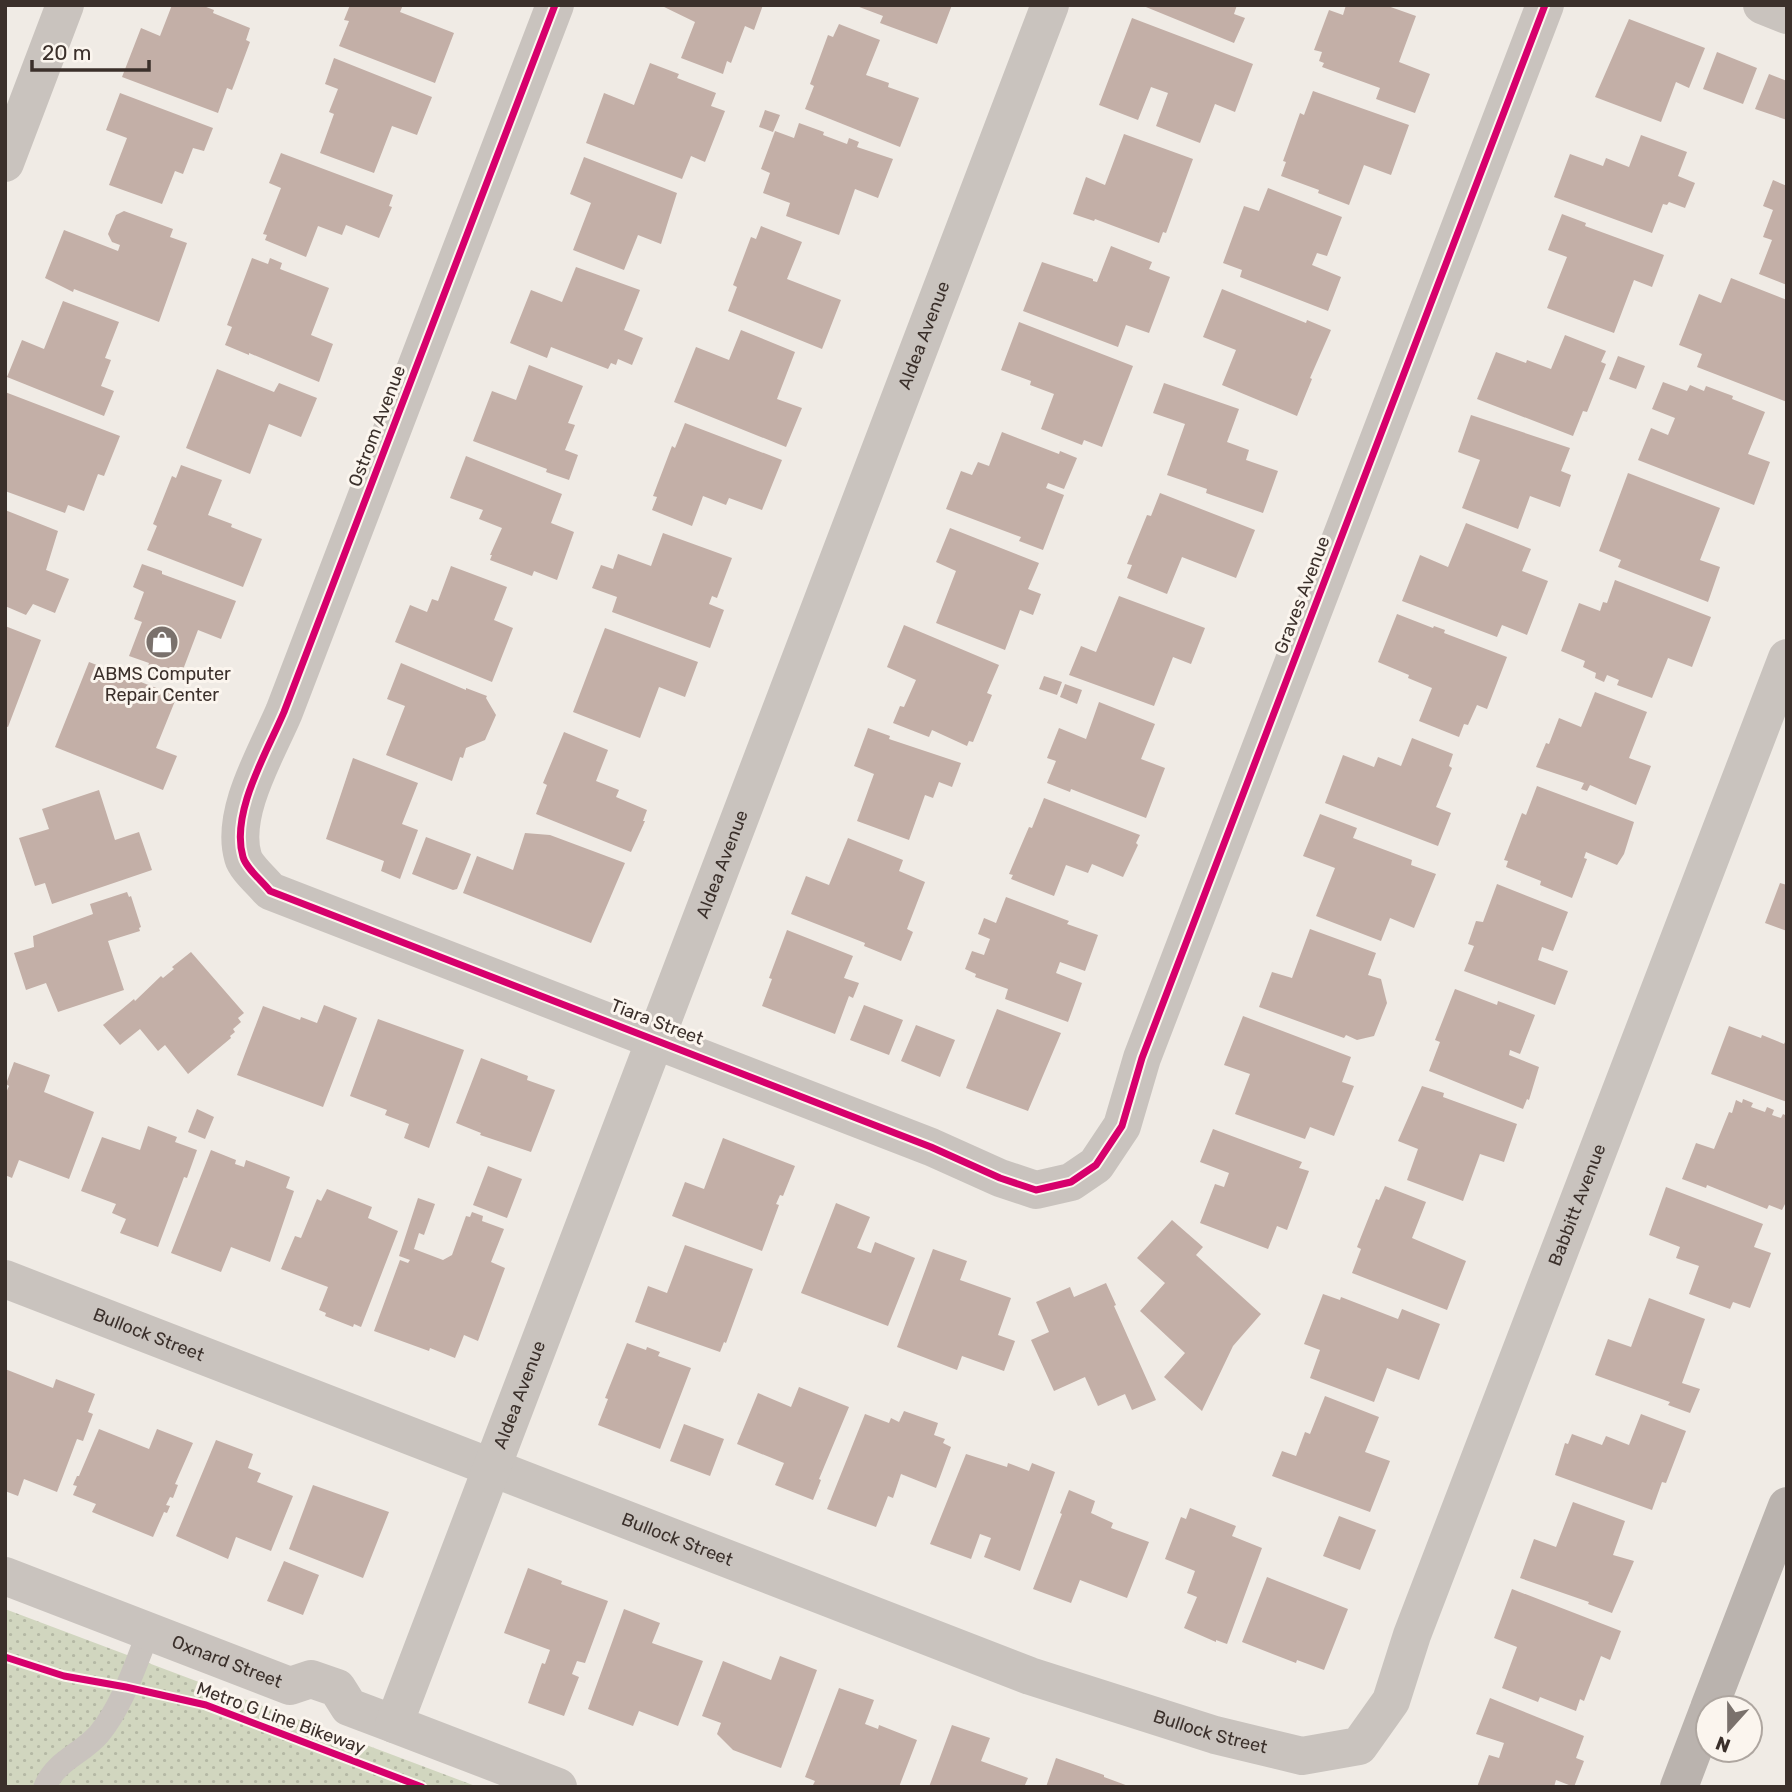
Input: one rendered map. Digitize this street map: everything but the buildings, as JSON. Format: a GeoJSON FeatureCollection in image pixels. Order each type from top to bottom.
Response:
{"type":"FeatureCollection","features":[{"type":"Feature","properties":{"kind":"main road"},"geometry":{"type":"LineString","coordinates":[[1715,1694],[1787,1506]]}},
{"type":"Feature","properties":{"kind":"main road"},"geometry":{"type":"LineString","coordinates":[[1679,1787],[1694,1748]]}},
{"type":"Feature","properties":{"kind":"street"},"geometry":{"type":"LineString","coordinates":[[5,163],[65,5]]}},
{"type":"Feature","properties":{"kind":"street","name":"Ostrom Avenue"},"geometry":{"type":"LineString","coordinates":[[243,859],[239,830],[248,794],[284,712],[555,5]]}},
{"type":"Feature","properties":{"kind":"street","name":"Aldea Avenue"},"geometry":{"type":"LineString","coordinates":[[394,1724],[1049,5]]}},
{"type":"Feature","properties":{"kind":"street","name":"Graves Avenue"},"geometry":{"type":"LineString","coordinates":[[1071,1182],[1096,1165],[1122,1126],[1142,1058],[1545,5]]}},
{"type":"Feature","properties":{"kind":"street"},"geometry":{"type":"LineString","coordinates":[[1762,5],[1787,15]]}},
{"type":"Feature","properties":{"kind":"street","name":"Babbitt Avenue"},"geometry":{"type":"LineString","coordinates":[[1359,1746],[1391,1701],[1417,1622],[1787,657]]}},
{"type":"Feature","properties":{"kind":"street","name":"Tiara Street"},"geometry":{"type":"LineString","coordinates":[[243,859],[270,891],[655,1038],[932,1147],[1000,1178],[1037,1189],[1071,1182]]}},
{"type":"Feature","properties":{"kind":"street","name":"Bullock Street"},"geometry":{"type":"LineString","coordinates":[[5,1279],[1030,1676],[1215,1735],[1302,1756],[1359,1746]]}},
{"type":"Feature","properties":{"kind":"street","name":"Oxnard Street"},"geometry":{"type":"LineString","coordinates":[[5,1576],[290,1686],[311,1679],[337,1688],[349,1707],[558,1787]]}},
{"type":"Feature","properties":{"kind":"lane"},"geometry":{"type":"LineString","coordinates":[[45,1787],[61,1763],[76,1755],[99,1734],[115,1709],[149,1631]]}},
{"type":"Feature","properties":{"kind":"green space"},"geometry":{"type":"Polygon","coordinates":[[[5,1609],[478,1787],[5,1787],[5,1609]]]}},
{"type":"Feature","properties":{"kind":"cycle path"},"geometry":{"type":"LineString","coordinates":[[555,5],[284,712],[252,783],[242,821],[240,840],[243,857],[270,891],[1036,1190],[1071,1182],[1096,1165],[1122,1126],[1142,1058],[1545,5]]}},
{"type":"Feature","properties":{"kind":"cycle path","name":"Metro G Line Bikeway"},"geometry":{"type":"LineString","coordinates":[[5,1657],[64,1676],[206,1705],[422,1787]]}},
{"type":"Feature","properties":{"kind":"place","name":"ABMS Computer Repair Center"},"geometry":{"type":"Point","coordinates":[162,642]}}]}
